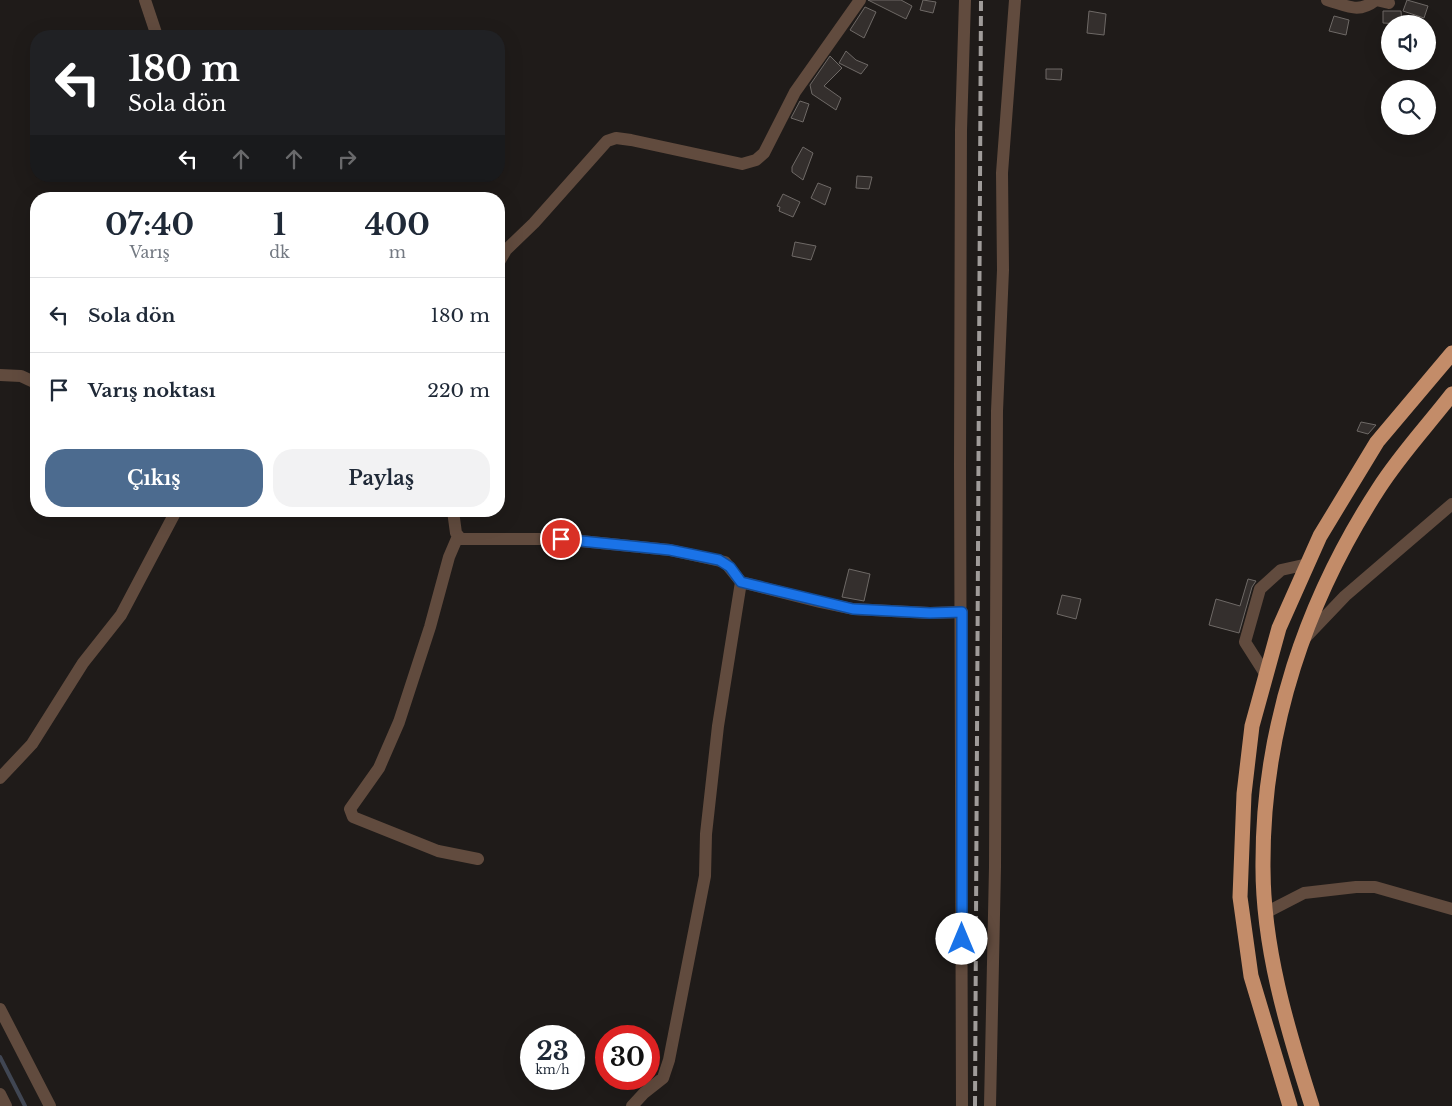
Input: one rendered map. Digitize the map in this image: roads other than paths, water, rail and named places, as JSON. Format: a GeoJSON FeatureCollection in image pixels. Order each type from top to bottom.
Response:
{"type":"FeatureCollection","features":[{"type":"Feature","properties":{"kind":"highway"},"geometry":{"type":"LineString","coordinates":[[1290,1106],[1252,976],[1240,897],[1244,794],[1252,726],[1279,628],[1320,536],[1377,442],[1452,353]]}},
{"type":"Feature","properties":{"kind":"highway"},"geometry":{"type":"LineString","coordinates":[[1312,1106],[1286,1022],[1267,912],[1262,862],[1269,767],[1280,712],[1300,642],[1328,576],[1379,487],[1452,394]]}},
{"type":"Feature","properties":{"kind":"street"},"geometry":{"type":"LineString","coordinates":[[145,0],[154,30]]}},
{"type":"Feature","properties":{"kind":"street"},"geometry":{"type":"LineString","coordinates":[[505,252],[534,224],[607,141],[616,138],[631,140],[742,164],[756,160],[764,153],[795,92],[860,0]]}},
{"type":"Feature","properties":{"kind":"street"},"geometry":{"type":"LineString","coordinates":[[962,1106],[962,612],[960,464],[961,130],[965,0]]}},
{"type":"Feature","properties":{"kind":"street"},"geometry":{"type":"LineString","coordinates":[[990,1106],[995,887],[997,411],[1002,270],[1002,173],[1015,0]]}},
{"type":"Feature","properties":{"kind":"street"},"geometry":{"type":"LineString","coordinates":[[1327,0],[1360,9],[1365,9],[1376,0],[1389,3]]}},
{"type":"Feature","properties":{"kind":"street"},"geometry":{"type":"LineString","coordinates":[[0,375],[21,376],[30,380]]}},
{"type":"Feature","properties":{"kind":"street"},"geometry":{"type":"LineString","coordinates":[[1300,642],[1345,596],[1452,504]]}},
{"type":"Feature","properties":{"kind":"street"},"geometry":{"type":"LineString","coordinates":[[0,778],[32,744],[83,663],[121,614],[173,517]]}},
{"type":"Feature","properties":{"kind":"street"},"geometry":{"type":"LineString","coordinates":[[454,517],[458,536],[461,540],[561,539],[670,550],[725,562],[741,582],[853,609],[930,613],[962,612]]}},
{"type":"Feature","properties":{"kind":"street"},"geometry":{"type":"LineString","coordinates":[[458,536],[449,557],[430,627],[398,722],[379,768],[350,809],[353,817],[404,837],[438,850],[478,859]]}},
{"type":"Feature","properties":{"kind":"street"},"geometry":{"type":"LineString","coordinates":[[1266,674],[1245,642],[1260,589],[1281,570],[1308,564]]}},
{"type":"Feature","properties":{"kind":"street"},"geometry":{"type":"LineString","coordinates":[[632,1106],[644,1093],[663,1078],[669,1060],[706,876],[706,834],[718,726],[741,582]]}},
{"type":"Feature","properties":{"kind":"street"},"geometry":{"type":"LineString","coordinates":[[1267,912],[1288,899],[1304,893],[1356,887],[1375,887],[1452,909]]}},
{"type":"Feature","properties":{"kind":"street"},"geometry":{"type":"LineString","coordinates":[[0,1009],[50,1106]]}},
{"type":"Feature","properties":{"kind":"street"},"geometry":{"type":"LineString","coordinates":[[0,1094],[6,1106]]}},
{"type":"Feature","properties":{"kind":"waterway"},"geometry":{"type":"LineString","coordinates":[[0,1057],[25,1106]]}},
{"type":"Feature","properties":{"kind":"railway"},"geometry":{"type":"LineString","coordinates":[[975,1106],[981,0]]}}]}
